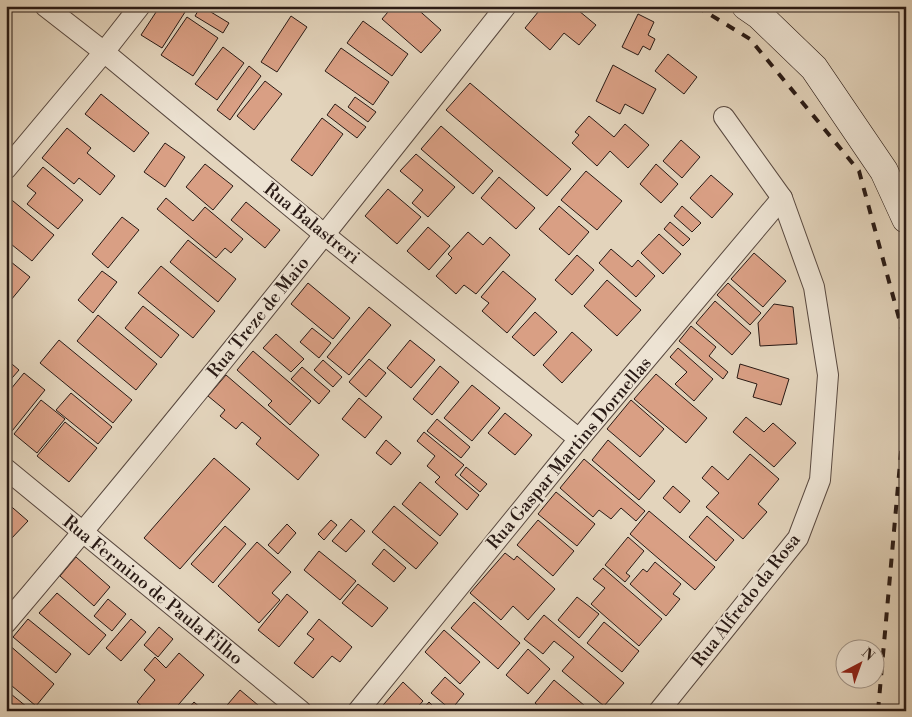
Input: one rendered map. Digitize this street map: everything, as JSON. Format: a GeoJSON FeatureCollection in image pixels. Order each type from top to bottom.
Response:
{"type":"FeatureCollection","features":[{"type":"Feature","properties":{"kind":"street","name":"Rua Balastreri"},"geometry":{"type":"LineString","coordinates":[[45,6],[104,52],[325,235],[580,439]]}},
{"type":"Feature","properties":{"kind":"street"},"geometry":{"type":"LineString","coordinates":[[6,169],[140,6]]}},
{"type":"Feature","properties":{"kind":"street","name":"Rua Treze de Maio"},"geometry":{"type":"LineString","coordinates":[[6,623],[83,532],[325,235],[506,6]]}},
{"type":"Feature","properties":{"kind":"street"},"geometry":{"type":"LineString","coordinates":[[746,6],[760,15],[814,68],[884,171],[906,219]]}},
{"type":"Feature","properties":{"kind":"street","name":"Rua Alfredo da Rosa"},"geometry":{"type":"LineString","coordinates":[[658,711],[798,538],[820,480],[828,375],[814,287],[782,198],[724,118]]}},
{"type":"Feature","properties":{"kind":"street","name":"Rua Gaspar Martins Dornellas"},"geometry":{"type":"LineString","coordinates":[[358,711],[580,439],[782,198]]}},
{"type":"Feature","properties":{"kind":"street","name":"Rua Fermino de Paula Filho"},"geometry":{"type":"LineString","coordinates":[[6,469],[301,711]]}},
{"type":"Feature","properties":{"kind":"building"},"geometry":{"type":"Polygon","coordinates":[[[160,6],[183,6],[187,9],[162,48],[141,35],[160,6]]]}},
{"type":"Feature","properties":{"kind":"building"},"geometry":{"type":"Polygon","coordinates":[[[201,6],[229,23],[223,33],[195,16],[201,6]]]}},
{"type":"Feature","properties":{"kind":"building"},"geometry":{"type":"Polygon","coordinates":[[[393,6],[414,6],[441,30],[421,53],[382,19],[393,6]]]}},
{"type":"Feature","properties":{"kind":"building"},"geometry":{"type":"Polygon","coordinates":[[[543,6],[573,6],[596,25],[579,45],[564,33],[550,50],[525,28],[543,6]]]}},
{"type":"Feature","properties":{"kind":"building"},"geometry":{"type":"Polygon","coordinates":[[[638,14],[654,22],[648,35],[655,39],[650,50],[643,46],[638,55],[622,47],[638,14]]]}},
{"type":"Feature","properties":{"kind":"building"},"geometry":{"type":"Polygon","coordinates":[[[291,16],[307,27],[277,72],[261,62],[291,16]]]}},
{"type":"Feature","properties":{"kind":"building"},"geometry":{"type":"Polygon","coordinates":[[[187,17],[218,38],[193,76],[161,55],[187,17]]]}},
{"type":"Feature","properties":{"kind":"building"},"geometry":{"type":"Polygon","coordinates":[[[363,21],[408,54],[392,76],[347,43],[363,21]]]}},
{"type":"Feature","properties":{"kind":"building"},"geometry":{"type":"Polygon","coordinates":[[[223,47],[244,63],[217,100],[195,84],[223,47]]]}},
{"type":"Feature","properties":{"kind":"building"},"geometry":{"type":"Polygon","coordinates":[[[341,48],[389,82],[373,105],[325,71],[341,48]]]}},
{"type":"Feature","properties":{"kind":"building"},"geometry":{"type":"Polygon","coordinates":[[[668,54],[697,77],[684,94],[655,71],[668,54]]]}},
{"type":"Feature","properties":{"kind":"building"},"geometry":{"type":"Polygon","coordinates":[[[613,65],[656,89],[643,114],[625,104],[620,114],[596,101],[613,65]]]}},
{"type":"Feature","properties":{"kind":"building"},"geometry":{"type":"Polygon","coordinates":[[[249,66],[261,76],[230,120],[217,110],[249,66]]]}},
{"type":"Feature","properties":{"kind":"building"},"geometry":{"type":"Polygon","coordinates":[[[265,81],[282,94],[254,130],[237,116],[265,81]]]}},
{"type":"Feature","properties":{"kind":"building"},"geometry":{"type":"Polygon","coordinates":[[[470,83],[571,169],[547,196],[446,110],[470,83]]]}},
{"type":"Feature","properties":{"kind":"building"},"geometry":{"type":"Polygon","coordinates":[[[101,94],[149,133],[134,152],[85,114],[101,94]]]}},
{"type":"Feature","properties":{"kind":"building"},"geometry":{"type":"Polygon","coordinates":[[[355,97],[376,112],[368,122],[348,107],[355,97]]]}},
{"type":"Feature","properties":{"kind":"building"},"geometry":{"type":"Polygon","coordinates":[[[335,104],[366,127],[357,138],[327,115],[335,104]]]}},
{"type":"Feature","properties":{"kind":"building"},"geometry":{"type":"Polygon","coordinates":[[[589,116],[614,137],[625,124],[649,145],[628,168],[610,151],[597,166],[572,143],[579,135],[575,132],[589,116]]]}},
{"type":"Feature","properties":{"kind":"building"},"geometry":{"type":"Polygon","coordinates":[[[322,118],[343,134],[312,176],[291,160],[322,118]]]}},
{"type":"Feature","properties":{"kind":"building"},"geometry":{"type":"Polygon","coordinates":[[[441,126],[493,171],[473,194],[421,149],[441,126]]]}},
{"type":"Feature","properties":{"kind":"building"},"geometry":{"type":"Polygon","coordinates":[[[67,128],[91,148],[87,153],[115,176],[100,195],[79,178],[74,184],[42,158],[67,128]]]}},
{"type":"Feature","properties":{"kind":"building"},"geometry":{"type":"Polygon","coordinates":[[[681,140],[700,157],[682,178],[663,161],[681,140]]]}},
{"type":"Feature","properties":{"kind":"building"},"geometry":{"type":"Polygon","coordinates":[[[165,143],[185,157],[165,187],[144,172],[165,143]]]}},
{"type":"Feature","properties":{"kind":"building"},"geometry":{"type":"Polygon","coordinates":[[[416,154],[455,187],[428,217],[412,203],[423,190],[400,171],[416,154]]]}},
{"type":"Feature","properties":{"kind":"building"},"geometry":{"type":"Polygon","coordinates":[[[205,164],[233,186],[213,210],[186,187],[205,164]]]}},
{"type":"Feature","properties":{"kind":"building"},"geometry":{"type":"Polygon","coordinates":[[[656,164],[678,184],[661,203],[640,184],[656,164]]]}},
{"type":"Feature","properties":{"kind":"building"},"geometry":{"type":"Polygon","coordinates":[[[43,167],[83,200],[58,229],[27,204],[36,193],[27,186],[43,167]]]}},
{"type":"Feature","properties":{"kind":"building"},"geometry":{"type":"Polygon","coordinates":[[[586,171],[622,201],[597,230],[561,200],[586,171]]]}},
{"type":"Feature","properties":{"kind":"building"},"geometry":{"type":"Polygon","coordinates":[[[711,175],[733,194],[712,218],[690,198],[711,175]]]}},
{"type":"Feature","properties":{"kind":"building"},"geometry":{"type":"Polygon","coordinates":[[[499,177],[535,208],[516,229],[481,198],[499,177]]]}},
{"type":"Feature","properties":{"kind":"building"},"geometry":{"type":"Polygon","coordinates":[[[388,189],[421,217],[397,244],[365,216],[388,189]]]}},
{"type":"Feature","properties":{"kind":"building"},"geometry":{"type":"Polygon","coordinates":[[[7,196],[54,235],[32,261],[6,240],[7,196]]]}},
{"type":"Feature","properties":{"kind":"building"},"geometry":{"type":"Polygon","coordinates":[[[166,198],[193,221],[205,207],[243,239],[231,253],[225,248],[216,258],[157,209],[166,198]]]}},
{"type":"Feature","properties":{"kind":"building"},"geometry":{"type":"Polygon","coordinates":[[[246,202],[280,230],[265,248],[231,220],[246,202]]]}},
{"type":"Feature","properties":{"kind":"building"},"geometry":{"type":"Polygon","coordinates":[[[559,206],[589,232],[569,255],[539,229],[559,206]]]}},
{"type":"Feature","properties":{"kind":"building"},"geometry":{"type":"Polygon","coordinates":[[[682,206],[701,223],[692,232],[674,216],[682,206]]]}},
{"type":"Feature","properties":{"kind":"building"},"geometry":{"type":"Polygon","coordinates":[[[122,217],[139,230],[108,268],[92,254],[122,217]]]}},
{"type":"Feature","properties":{"kind":"building"},"geometry":{"type":"Polygon","coordinates":[[[670,222],[690,239],[683,246],[664,229],[670,222]]]}},
{"type":"Feature","properties":{"kind":"building"},"geometry":{"type":"Polygon","coordinates":[[[428,227],[450,246],[429,270],[407,251],[428,227]]]}},
{"type":"Feature","properties":{"kind":"building"},"geometry":{"type":"Polygon","coordinates":[[[468,232],[483,245],[490,237],[510,255],[476,294],[464,285],[456,294],[436,276],[452,258],[448,254],[468,232]]]}},
{"type":"Feature","properties":{"kind":"building"},"geometry":{"type":"Polygon","coordinates":[[[659,234],[681,254],[663,274],[641,253],[659,234]]]}},
{"type":"Feature","properties":{"kind":"building"},"geometry":{"type":"Polygon","coordinates":[[[188,240],[236,279],[218,302],[170,262],[188,240]]]}},
{"type":"Feature","properties":{"kind":"building"},"geometry":{"type":"Polygon","coordinates":[[[611,249],[632,267],[638,260],[655,276],[636,297],[599,263],[611,249]]]}},
{"type":"Feature","properties":{"kind":"building"},"geometry":{"type":"Polygon","coordinates":[[[754,253],[786,281],[763,307],[731,279],[754,253]]]}},
{"type":"Feature","properties":{"kind":"building"},"geometry":{"type":"Polygon","coordinates":[[[577,255],[594,270],[572,295],[555,280],[577,255]]]}},
{"type":"Feature","properties":{"kind":"building"},"geometry":{"type":"Polygon","coordinates":[[[6,258],[30,277],[6,306],[6,258]]]}},
{"type":"Feature","properties":{"kind":"building"},"geometry":{"type":"Polygon","coordinates":[[[161,266],[215,311],[193,338],[138,293],[161,266]]]}},
{"type":"Feature","properties":{"kind":"building"},"geometry":{"type":"Polygon","coordinates":[[[102,271],[117,282],[93,313],[78,300],[102,271]]]}},
{"type":"Feature","properties":{"kind":"building"},"geometry":{"type":"Polygon","coordinates":[[[503,271],[536,299],[507,333],[482,311],[489,303],[481,297],[503,271]]]}},
{"type":"Feature","properties":{"kind":"building"},"geometry":{"type":"Polygon","coordinates":[[[607,280],[641,310],[617,336],[584,306],[607,280]]]}},
{"type":"Feature","properties":{"kind":"building"},"geometry":{"type":"Polygon","coordinates":[[[308,283],[350,318],[333,339],[291,304],[308,283]]]}},
{"type":"Feature","properties":{"kind":"building"},"geometry":{"type":"Polygon","coordinates":[[[728,283],[761,313],[750,325],[717,295],[728,283]]]}},
{"type":"Feature","properties":{"kind":"building"},"geometry":{"type":"Polygon","coordinates":[[[715,301],[751,333],[732,355],[696,323],[715,301]]]}},
{"type":"Feature","properties":{"kind":"building"},"geometry":{"type":"Polygon","coordinates":[[[774,304],[793,307],[797,344],[760,346],[758,323],[774,304]]]}},
{"type":"Feature","properties":{"kind":"building"},"geometry":{"type":"Polygon","coordinates":[[[143,306],[179,335],[161,358],[125,328],[143,306]]]}},
{"type":"Feature","properties":{"kind":"building"},"geometry":{"type":"Polygon","coordinates":[[[369,307],[391,325],[349,375],[327,357],[369,307]]]}},
{"type":"Feature","properties":{"kind":"building"},"geometry":{"type":"Polygon","coordinates":[[[535,312],[557,332],[534,356],[512,337],[535,312]]]}},
{"type":"Feature","properties":{"kind":"building"},"geometry":{"type":"Polygon","coordinates":[[[98,315],[157,364],[136,390],[77,341],[98,315]]]}},
{"type":"Feature","properties":{"kind":"building"},"geometry":{"type":"Polygon","coordinates":[[[691,326],[716,347],[709,356],[728,372],[723,379],[679,341],[691,326]]]}},
{"type":"Feature","properties":{"kind":"building"},"geometry":{"type":"Polygon","coordinates":[[[312,328],[331,343],[319,358],[300,342],[312,328]]]}},
{"type":"Feature","properties":{"kind":"building"},"geometry":{"type":"Polygon","coordinates":[[[572,332],[592,350],[562,383],[543,365],[572,332]]]}},
{"type":"Feature","properties":{"kind":"building"},"geometry":{"type":"Polygon","coordinates":[[[276,334],[304,359],[291,372],[263,348],[276,334]]]}},
{"type":"Feature","properties":{"kind":"building"},"geometry":{"type":"Polygon","coordinates":[[[59,340],[132,400],[113,423],[40,363],[59,340]]]}},
{"type":"Feature","properties":{"kind":"building"},"geometry":{"type":"Polygon","coordinates":[[[410,340],[435,360],[411,388],[387,368],[410,340]]]}},
{"type":"Feature","properties":{"kind":"building"},"geometry":{"type":"Polygon","coordinates":[[[678,348],[713,379],[694,401],[675,384],[687,372],[670,357],[678,348]]]}},
{"type":"Feature","properties":{"kind":"building"},"geometry":{"type":"Polygon","coordinates":[[[253,351],[311,401],[290,425],[268,405],[272,401],[237,370],[253,351]]]}},
{"type":"Feature","properties":{"kind":"building"},"geometry":{"type":"Polygon","coordinates":[[[6,359],[19,370],[6,385],[6,359]]]}},
{"type":"Feature","properties":{"kind":"building"},"geometry":{"type":"Polygon","coordinates":[[[369,359],[386,373],[366,397],[349,382],[369,359]]]}},
{"type":"Feature","properties":{"kind":"building"},"geometry":{"type":"Polygon","coordinates":[[[323,360],[342,377],[333,387],[314,370],[323,360]]]}},
{"type":"Feature","properties":{"kind":"building"},"geometry":{"type":"Polygon","coordinates":[[[740,364],[789,379],[781,405],[753,397],[757,384],[737,378],[740,364]]]}},
{"type":"Feature","properties":{"kind":"building"},"geometry":{"type":"Polygon","coordinates":[[[440,366],[459,382],[432,415],[413,399],[440,366]]]}},
{"type":"Feature","properties":{"kind":"building"},"geometry":{"type":"Polygon","coordinates":[[[302,367],[330,391],[319,404],[291,379],[302,367]]]}},
{"type":"Feature","properties":{"kind":"building"},"geometry":{"type":"Polygon","coordinates":[[[24,373],[45,390],[12,431],[6,426],[6,395],[24,373]]]}},
{"type":"Feature","properties":{"kind":"building"},"geometry":{"type":"Polygon","coordinates":[[[656,374],[707,418],[686,443],[634,399],[656,374]]]}},
{"type":"Feature","properties":{"kind":"building"},"geometry":{"type":"Polygon","coordinates":[[[226,375],[319,455],[298,480],[256,444],[261,438],[242,422],[236,429],[220,416],[225,410],[208,396],[226,375]]]}},
{"type":"Feature","properties":{"kind":"building"},"geometry":{"type":"Polygon","coordinates":[[[472,385],[500,408],[472,441],[444,418],[472,385]]]}},
{"type":"Feature","properties":{"kind":"building"},"geometry":{"type":"Polygon","coordinates":[[[71,393],[112,427],[98,444],[56,410],[71,393]]]}},
{"type":"Feature","properties":{"kind":"building"},"geometry":{"type":"Polygon","coordinates":[[[359,398],[382,417],[365,438],[342,419],[359,398]]]}},
{"type":"Feature","properties":{"kind":"building"},"geometry":{"type":"Polygon","coordinates":[[[41,400],[65,419],[37,453],[14,434],[41,400]]]}},
{"type":"Feature","properties":{"kind":"building"},"geometry":{"type":"Polygon","coordinates":[[[631,400],[664,429],[640,457],[607,429],[631,400]]]}},
{"type":"Feature","properties":{"kind":"building"},"geometry":{"type":"Polygon","coordinates":[[[505,413],[532,435],[515,455],[488,433],[505,413]]]}},
{"type":"Feature","properties":{"kind":"building"},"geometry":{"type":"Polygon","coordinates":[[[746,417],[764,432],[773,423],[796,443],[774,467],[733,432],[746,417]]]}},
{"type":"Feature","properties":{"kind":"building"},"geometry":{"type":"Polygon","coordinates":[[[437,419],[470,447],[461,458],[427,431],[437,419]]]}},
{"type":"Feature","properties":{"kind":"building"},"geometry":{"type":"Polygon","coordinates":[[[65,422],[97,448],[69,482],[37,456],[65,422]]]}},
{"type":"Feature","properties":{"kind":"building"},"geometry":{"type":"Polygon","coordinates":[[[424,432],[464,465],[455,475],[479,495],[467,510],[435,482],[440,477],[427,466],[435,456],[417,441],[424,432]]]}},
{"type":"Feature","properties":{"kind":"building"},"geometry":{"type":"Polygon","coordinates":[[[386,440],[401,453],[391,465],[376,453],[386,440]]]}},
{"type":"Feature","properties":{"kind":"building"},"geometry":{"type":"Polygon","coordinates":[[[608,440],[655,481],[639,500],[592,460],[608,440]]]}},
{"type":"Feature","properties":{"kind":"building"},"geometry":{"type":"Polygon","coordinates":[[[750,454],[779,479],[758,504],[767,512],[743,539],[706,507],[719,493],[702,478],[712,466],[728,480],[750,454]]]}},
{"type":"Feature","properties":{"kind":"building"},"geometry":{"type":"Polygon","coordinates":[[[214,458],[250,489],[180,569],[144,538],[214,458]]]}},
{"type":"Feature","properties":{"kind":"building"},"geometry":{"type":"Polygon","coordinates":[[[584,459],[645,511],[636,521],[621,508],[611,519],[599,510],[593,517],[560,488],[584,459]]]}},
{"type":"Feature","properties":{"kind":"building"},"geometry":{"type":"Polygon","coordinates":[[[466,467],[487,484],[480,492],[460,475],[466,467]]]}},
{"type":"Feature","properties":{"kind":"building"},"geometry":{"type":"Polygon","coordinates":[[[420,482],[458,514],[440,536],[402,504],[420,482]]]}},
{"type":"Feature","properties":{"kind":"building"},"geometry":{"type":"Polygon","coordinates":[[[673,486],[690,501],[680,513],[663,498],[673,486]]]}},
{"type":"Feature","properties":{"kind":"building"},"geometry":{"type":"Polygon","coordinates":[[[556,492],[595,524],[577,546],[538,514],[556,492]]]}},
{"type":"Feature","properties":{"kind":"building"},"geometry":{"type":"Polygon","coordinates":[[[6,502],[28,521],[10,540],[6,537],[6,502]]]}},
{"type":"Feature","properties":{"kind":"building"},"geometry":{"type":"Polygon","coordinates":[[[394,506],[438,543],[416,569],[372,532],[394,506]]]}},
{"type":"Feature","properties":{"kind":"building"},"geometry":{"type":"Polygon","coordinates":[[[649,511],[715,567],[695,590],[630,534],[649,511]]]}},
{"type":"Feature","properties":{"kind":"building"},"geometry":{"type":"Polygon","coordinates":[[[707,516],[734,540],[716,561],[689,537],[707,516]]]}},
{"type":"Feature","properties":{"kind":"building"},"geometry":{"type":"Polygon","coordinates":[[[351,519],[365,531],[346,552],[332,541],[351,519]]]}},
{"type":"Feature","properties":{"kind":"building"},"geometry":{"type":"Polygon","coordinates":[[[331,520],[337,525],[324,540],[318,534],[331,520]]]}},
{"type":"Feature","properties":{"kind":"building"},"geometry":{"type":"Polygon","coordinates":[[[538,520],[574,551],[553,576],[517,545],[538,520]]]}},
{"type":"Feature","properties":{"kind":"building"},"geometry":{"type":"Polygon","coordinates":[[[287,524],[296,533],[278,554],[268,545],[287,524]]]}},
{"type":"Feature","properties":{"kind":"building"},"geometry":{"type":"Polygon","coordinates":[[[225,526],[246,544],[213,583],[191,564],[225,526]]]}},
{"type":"Feature","properties":{"kind":"building"},"geometry":{"type":"Polygon","coordinates":[[[628,537],[644,551],[626,573],[630,576],[625,582],[605,565],[628,537]]]}},
{"type":"Feature","properties":{"kind":"building"},"geometry":{"type":"Polygon","coordinates":[[[257,542],[291,572],[272,593],[280,600],[259,623],[218,586],[257,542]]]}},
{"type":"Feature","properties":{"kind":"building"},"geometry":{"type":"Polygon","coordinates":[[[384,549],[406,568],[394,582],[372,564],[384,549]]]}},
{"type":"Feature","properties":{"kind":"building"},"geometry":{"type":"Polygon","coordinates":[[[319,551],[356,581],[340,600],[304,570],[319,551]]]}},
{"type":"Feature","properties":{"kind":"building"},"geometry":{"type":"Polygon","coordinates":[[[505,553],[514,560],[517,556],[555,589],[528,620],[513,606],[501,620],[470,593],[505,553]]]}},
{"type":"Feature","properties":{"kind":"building"},"geometry":{"type":"Polygon","coordinates":[[[76,557],[110,587],[94,606],[60,576],[76,557]]]}},
{"type":"Feature","properties":{"kind":"building"},"geometry":{"type":"Polygon","coordinates":[[[655,562],[681,584],[673,594],[680,599],[666,616],[630,584],[643,569],[647,572],[655,562]]]}},
{"type":"Feature","properties":{"kind":"building"},"geometry":{"type":"Polygon","coordinates":[[[603,568],[662,619],[639,646],[591,604],[605,588],[593,579],[603,568]]]}},
{"type":"Feature","properties":{"kind":"building"},"geometry":{"type":"Polygon","coordinates":[[[358,584],[388,608],[372,627],[342,603],[358,584]]]}},
{"type":"Feature","properties":{"kind":"building"},"geometry":{"type":"Polygon","coordinates":[[[57,593],[106,635],[89,655],[39,613],[57,593]]]}},
{"type":"Feature","properties":{"kind":"building"},"geometry":{"type":"Polygon","coordinates":[[[287,594],[308,612],[279,647],[258,630],[287,594]]]}},
{"type":"Feature","properties":{"kind":"building"},"geometry":{"type":"Polygon","coordinates":[[[577,597],[599,614],[579,638],[558,620],[577,597]]]}},
{"type":"Feature","properties":{"kind":"building"},"geometry":{"type":"Polygon","coordinates":[[[108,599],[126,614],[112,631],[94,616],[108,599]]]}},
{"type":"Feature","properties":{"kind":"building"},"geometry":{"type":"Polygon","coordinates":[[[474,602],[520,643],[498,669],[451,628],[474,602]]]}},
{"type":"Feature","properties":{"kind":"building"},"geometry":{"type":"Polygon","coordinates":[[[544,615],[624,683],[604,706],[562,671],[574,657],[554,641],[543,654],[524,639],[544,615]]]}},
{"type":"Feature","properties":{"kind":"building"},"geometry":{"type":"Polygon","coordinates":[[[28,619],[71,654],[56,673],[13,637],[28,619]]]}},
{"type":"Feature","properties":{"kind":"building"},"geometry":{"type":"Polygon","coordinates":[[[131,619],[146,632],[121,661],[106,648],[131,619]]]}},
{"type":"Feature","properties":{"kind":"building"},"geometry":{"type":"Polygon","coordinates":[[[319,619],[352,647],[340,662],[332,656],[313,678],[294,663],[314,639],[307,634],[319,619]]]}},
{"type":"Feature","properties":{"kind":"building"},"geometry":{"type":"Polygon","coordinates":[[[604,622],[639,651],[622,672],[587,643],[604,622]]]}},
{"type":"Feature","properties":{"kind":"building"},"geometry":{"type":"Polygon","coordinates":[[[159,627],[173,639],[158,657],[144,645],[159,627]]]}},
{"type":"Feature","properties":{"kind":"building"},"geometry":{"type":"Polygon","coordinates":[[[444,630],[480,662],[460,684],[425,652],[444,630]]]}},
{"type":"Feature","properties":{"kind":"building"},"geometry":{"type":"Polygon","coordinates":[[[8,644],[54,684],[36,706],[6,681],[6,646],[8,644]]]}},
{"type":"Feature","properties":{"kind":"building"},"geometry":{"type":"Polygon","coordinates":[[[528,649],[550,669],[528,694],[506,675],[528,649]]]}},
{"type":"Feature","properties":{"kind":"building"},"geometry":{"type":"Polygon","coordinates":[[[179,653],[204,675],[173,711],[147,711],[137,702],[155,680],[144,670],[155,657],[166,668],[179,653]]]}},
{"type":"Feature","properties":{"kind":"building"},"geometry":{"type":"Polygon","coordinates":[[[445,677],[464,694],[451,710],[431,693],[445,677]]]}},
{"type":"Feature","properties":{"kind":"building"},"geometry":{"type":"Polygon","coordinates":[[[554,680],[591,711],[544,711],[535,703],[554,680]]]}},
{"type":"Feature","properties":{"kind":"building"},"geometry":{"type":"Polygon","coordinates":[[[403,682],[423,701],[414,711],[378,711],[403,682]]]}},
{"type":"Feature","properties":{"kind":"building"},"geometry":{"type":"Polygon","coordinates":[[[6,690],[32,711],[6,711],[6,690]]]}},
{"type":"Feature","properties":{"kind":"building"},"geometry":{"type":"Polygon","coordinates":[[[240,690],[265,711],[222,711],[240,690]]]}},
{"type":"Feature","properties":{"kind":"building"},"geometry":{"type":"Polygon","coordinates":[[[194,702],[204,711],[186,711],[194,702]]]}},
{"type":"Feature","properties":{"kind":"building"},"geometry":{"type":"Polygon","coordinates":[[[429,702],[438,711],[421,711],[429,702]]]}},
{"type":"Feature","properties":{"kind":"railway"},"geometry":{"type":"LineString","coordinates":[[696,6],[750,39],[859,171],[906,344]]}},
{"type":"Feature","properties":{"kind":"railway"},"geometry":{"type":"LineString","coordinates":[[878,711],[906,396]]}}]}
